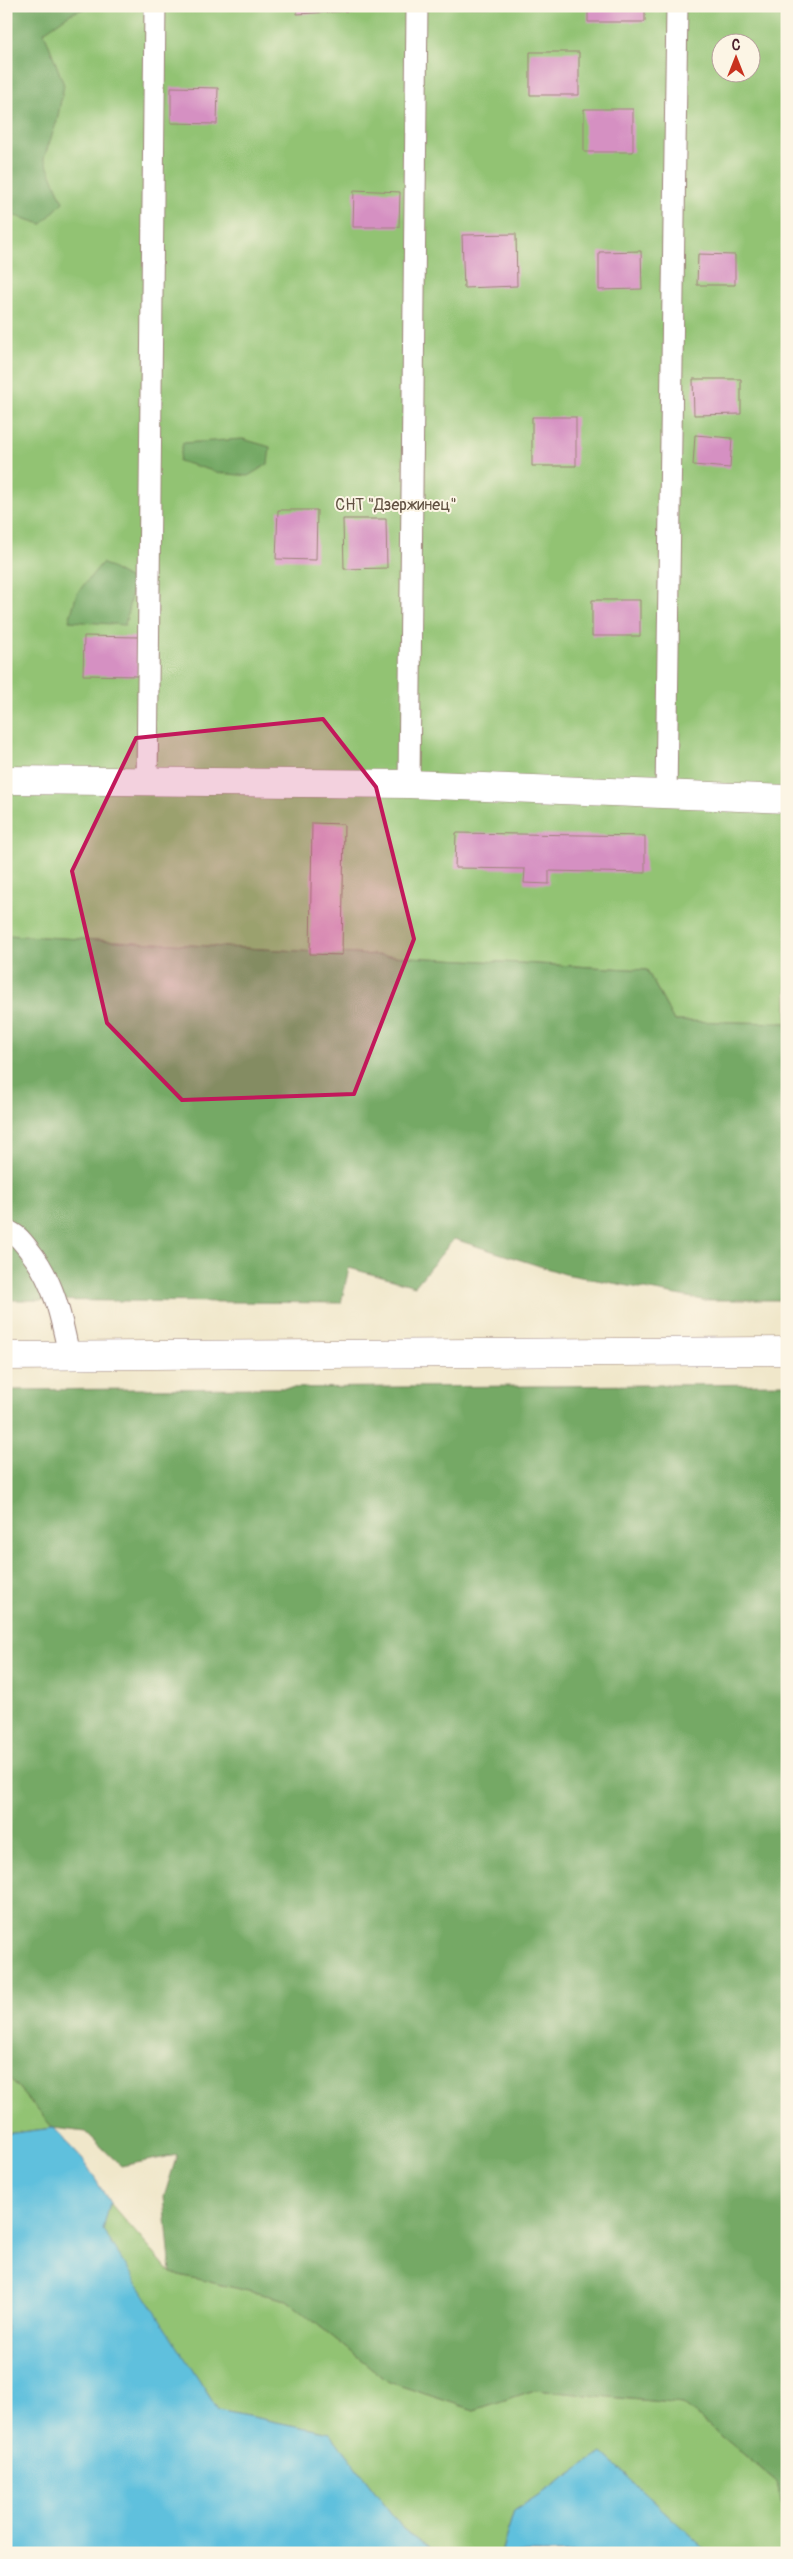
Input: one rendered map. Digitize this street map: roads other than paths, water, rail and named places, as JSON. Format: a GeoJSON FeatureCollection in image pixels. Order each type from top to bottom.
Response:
{"type":"FeatureCollection","features":[{"type":"Feature","properties":{"kind":"street"},"geometry":{"type":"LineString","coordinates":[[6,780],[409,784],[787,799]]}},
{"type":"Feature","properties":{"kind":"street"},"geometry":{"type":"LineString","coordinates":[[6,1356],[787,1351]]}},
{"type":"Feature","properties":{"kind":"lane"},"geometry":{"type":"LineString","coordinates":[[147,782],[155,6]]}},
{"type":"Feature","properties":{"kind":"lane"},"geometry":{"type":"LineString","coordinates":[[409,784],[417,6]]}},
{"type":"Feature","properties":{"kind":"lane"},"geometry":{"type":"LineString","coordinates":[[666,795],[677,6]]}},
{"type":"Feature","properties":{"kind":"lane"},"geometry":{"type":"LineString","coordinates":[[6,1230],[16,1234],[43,1268],[59,1305],[69,1355]]}},
{"type":"Feature","properties":{"kind":"water"},"geometry":{"type":"Polygon","coordinates":[[[53,2128],[84,2161],[110,2203],[103,2230],[218,2410],[330,2433],[403,2529],[436,2553],[6,2553],[6,2134],[53,2128]]]}},
{"type":"Feature","properties":{"kind":"water"},"geometry":{"type":"Polygon","coordinates":[[[602,2453],[709,2553],[501,2553],[514,2511],[602,2453]]]}},
{"type":"Feature","properties":{"kind":"park label","name":"СНТ \"Дзержинец\""},"geometry":{"type":"Point","coordinates":[396,504]}}]}
